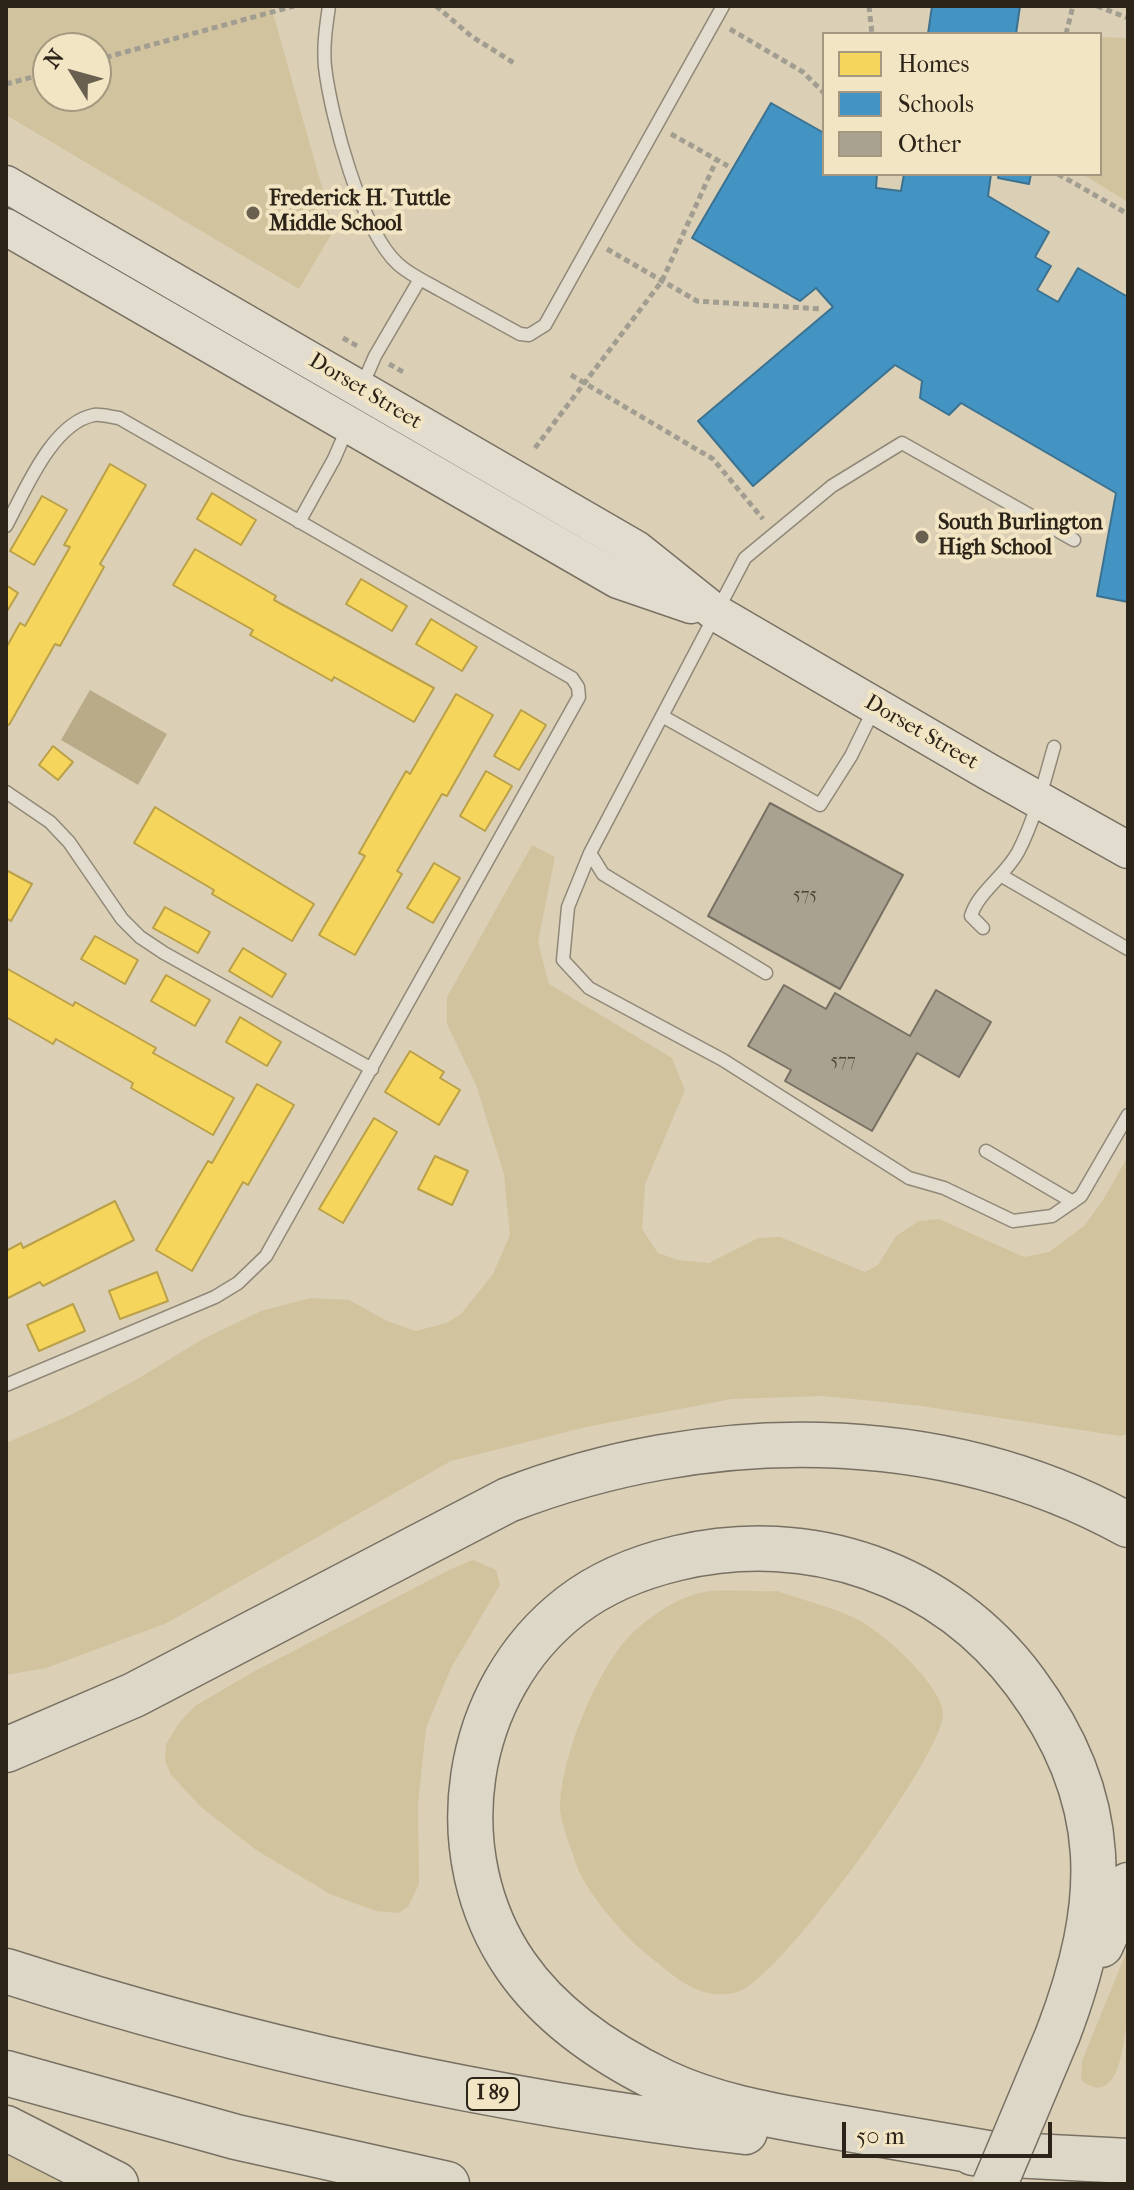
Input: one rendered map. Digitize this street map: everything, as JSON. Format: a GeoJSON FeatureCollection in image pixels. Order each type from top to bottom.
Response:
{"type":"FeatureCollection","features":[{"type":"Feature","properties":{"kind":"highway"},"geometry":{"type":"LineString","coordinates":[[6,1750],[134,1695],[508,1500],[553,1483],[643,1459],[756,1445],[820,1444],[881,1450],[946,1460],[1013,1477],[1082,1503],[1128,1525]]}},
{"type":"Feature","properties":{"kind":"highway"},"geometry":{"type":"LineString","coordinates":[[1058,2034],[1080,1971],[1094,1905],[1094,1855],[1085,1802],[1067,1752],[1026,1683],[993,1643],[933,1597],[887,1573],[835,1556],[807,1551],[751,1548],[695,1554],[640,1569],[591,1593],[548,1626],[512,1670],[486,1723],[471,1783],[471,1843],[475,1872],[491,1923],[518,1969],[538,1994],[583,2035],[611,2054],[669,2085],[700,2097],[765,2114],[994,2169],[1058,2034],[1128,1885]]}},
{"type":"Feature","properties":{"kind":"highway","name":"I 89"},"geometry":{"type":"LineString","coordinates":[[6,1971],[204,2029],[495,2094],[994,2169],[1128,2161]]}},
{"type":"Feature","properties":{"kind":"highway"},"geometry":{"type":"LineString","coordinates":[[6,2073],[236,2137],[447,2184]]}},
{"type":"Feature","properties":{"kind":"highway"},"geometry":{"type":"LineString","coordinates":[[6,2128],[116,2184]]}},
{"type":"Feature","properties":{"kind":"main road","name":"Dorset Street"},"geometry":{"type":"LineString","coordinates":[[6,184],[355,407]]}},
{"type":"Feature","properties":{"kind":"main road","name":"Dorset Street"},"geometry":{"type":"LineString","coordinates":[[6,227],[636,549],[716,613],[1128,850]]}},
{"type":"Feature","properties":{"kind":"lane"},"geometry":{"type":"LineString","coordinates":[[329,6],[324,38],[325,68],[341,141],[362,205],[385,248],[399,265],[420,279],[520,334],[529,335],[545,325],[723,6]]}},
{"type":"Feature","properties":{"kind":"lane"},"geometry":{"type":"LineString","coordinates":[[299,522],[334,459],[375,356],[420,279]]}},
{"type":"Feature","properties":{"kind":"lane"},"geometry":{"type":"LineString","coordinates":[[6,526],[52,446],[72,424],[96,415],[119,418],[572,678],[578,687],[579,697],[266,1256],[238,1283],[215,1297],[6,1385]]}},
{"type":"Feature","properties":{"kind":"lane"},"geometry":{"type":"LineString","coordinates":[[1074,540],[902,443],[832,486],[745,558],[590,853],[568,907],[563,960],[589,988],[723,1060],[909,1178],[944,1188],[1013,1221],[1052,1216],[1081,1196],[1128,1115]]}},
{"type":"Feature","properties":{"kind":"lane"},"geometry":{"type":"LineString","coordinates":[[662,716],[820,805],[851,756],[875,706]]}},
{"type":"Feature","properties":{"kind":"lane"},"geometry":{"type":"LineString","coordinates":[[983,928],[971,916],[975,903],[1002,876],[1018,852],[1039,800],[1054,747]]}},
{"type":"Feature","properties":{"kind":"lane"},"geometry":{"type":"LineString","coordinates":[[6,792],[50,822],[69,842],[122,919],[140,937],[372,1069]]}},
{"type":"Feature","properties":{"kind":"lane"},"geometry":{"type":"LineString","coordinates":[[590,853],[603,874],[766,973]]}},
{"type":"Feature","properties":{"kind":"lane"},"geometry":{"type":"LineString","coordinates":[[1002,876],[1128,949]]}},
{"type":"Feature","properties":{"kind":"lane"},"geometry":{"type":"LineString","coordinates":[[986,1151],[1073,1202]]}},
{"type":"Feature","properties":{"kind":"path"},"geometry":{"type":"LineString","coordinates":[[112,56],[294,6]]}},
{"type":"Feature","properties":{"kind":"path"},"geometry":{"type":"LineString","coordinates":[[436,6],[471,36],[514,63]]}},
{"type":"Feature","properties":{"kind":"path"},"geometry":{"type":"LineString","coordinates":[[869,6],[872,32]]}},
{"type":"Feature","properties":{"kind":"path"},"geometry":{"type":"LineString","coordinates":[[1066,32],[1073,6]]}},
{"type":"Feature","properties":{"kind":"path"},"geometry":{"type":"LineString","coordinates":[[1097,6],[1128,18]]}},
{"type":"Feature","properties":{"kind":"path"},"geometry":{"type":"LineString","coordinates":[[715,21],[803,72],[822,91]]}},
{"type":"Feature","properties":{"kind":"path"},"geometry":{"type":"LineString","coordinates":[[6,84],[32,77]]}},
{"type":"Feature","properties":{"kind":"path"},"geometry":{"type":"LineString","coordinates":[[656,125],[728,166]]}},
{"type":"Feature","properties":{"kind":"path"},"geometry":{"type":"LineString","coordinates":[[535,448],[662,281],[716,161]]}},
{"type":"Feature","properties":{"kind":"path"},"geometry":{"type":"LineString","coordinates":[[1062,176],[1128,214]]}},
{"type":"Feature","properties":{"kind":"path"},"geometry":{"type":"LineString","coordinates":[[592,241],[697,301],[821,309]]}},
{"type":"Feature","properties":{"kind":"path"},"geometry":{"type":"LineString","coordinates":[[571,375],[713,459],[767,524]]}},
{"type":"Feature","properties":{"kind":"shaded area","name":"Frederick H. Tuttle Middle School"},"geometry":{"type":"Polygon","coordinates":[[[6,6],[271,6],[334,230],[299,289],[6,115],[6,6]]]}},
{"type":"Feature","properties":{"kind":"shaded area"},"geometry":{"type":"Polygon","coordinates":[[[1102,37],[1128,38],[1128,202],[1085,176],[1102,176],[1102,37]]]}},
{"type":"Feature","properties":{"kind":"shaded area"},"geometry":{"type":"Polygon","coordinates":[[[90,690],[167,734],[138,785],[61,740],[90,690]]]}},
{"type":"Feature","properties":{"kind":"shaded area"},"geometry":{"type":"Polygon","coordinates":[[[532,845],[555,857],[538,942],[549,984],[672,1058],[685,1090],[645,1184],[642,1229],[658,1253],[678,1260],[709,1263],[758,1238],[780,1237],[865,1272],[878,1265],[896,1236],[919,1221],[939,1219],[1024,1257],[1049,1252],[1084,1226],[1128,1156],[1128,1434],[1120,1436],[921,1406],[823,1396],[732,1399],[586,1427],[451,1461],[167,1623],[46,1668],[6,1675],[6,1443],[73,1414],[201,1340],[261,1311],[310,1298],[349,1300],[387,1321],[416,1331],[446,1323],[461,1314],[493,1274],[510,1235],[504,1174],[476,1085],[447,1024],[447,997],[532,845]]]}},
{"type":"Feature","properties":{"kind":"shaded area"},"geometry":{"type":"Polygon","coordinates":[[[473,1560],[496,1570],[500,1585],[451,1668],[426,1728],[418,1804],[419,1884],[408,1907],[398,1913],[376,1911],[330,1894],[256,1850],[202,1808],[171,1775],[165,1761],[166,1744],[179,1723],[195,1706],[253,1672],[473,1560]]]}},
{"type":"Feature","properties":{"kind":"shaded area"},"geometry":{"type":"Polygon","coordinates":[[[726,1590],[777,1591],[828,1607],[868,1625],[923,1675],[941,1703],[943,1715],[935,1739],[916,1775],[855,1866],[820,1911],[758,1979],[738,1992],[710,1993],[686,1984],[643,1951],[594,1896],[579,1872],[563,1825],[560,1810],[562,1784],[589,1701],[609,1663],[636,1630],[655,1614],[688,1596],[726,1590]]]}},
{"type":"Feature","properties":{"kind":"shaded area"},"geometry":{"type":"Polygon","coordinates":[[[1128,1948],[1127,2012],[1119,2064],[1111,2081],[1098,2088],[1081,2080],[1082,2061],[1128,1948]]]}},
{"type":"Feature","properties":{"kind":"shaded area"},"geometry":{"type":"Polygon","coordinates":[[[6,2154],[64,2184],[6,2184],[6,2154]]]}},
{"type":"Feature","properties":{"kind":"building: Homes"},"geometry":{"type":"Polygon","coordinates":[[[110,464],[146,485],[100,564],[104,567],[60,646],[55,644],[9,725],[6,723],[6,648],[20,623],[25,626],[70,547],[64,545],[110,464]]]}},
{"type":"Feature","properties":{"kind":"building: Homes"},"geometry":{"type":"Polygon","coordinates":[[[212,493],[256,520],[241,545],[197,519],[212,493]]]}},
{"type":"Feature","properties":{"kind":"building: Homes"},"geometry":{"type":"Polygon","coordinates":[[[42,496],[67,510],[34,565],[10,551],[42,496]]]}},
{"type":"Feature","properties":{"kind":"building: Homes"},"geometry":{"type":"Polygon","coordinates":[[[195,549],[276,596],[274,600],[434,688],[414,722],[250,635],[253,630],[173,585],[195,549]]]}},
{"type":"Feature","properties":{"kind":"building: Homes"},"geometry":{"type":"Polygon","coordinates":[[[361,579],[407,606],[392,631],[346,604],[361,579]]]}},
{"type":"Feature","properties":{"kind":"building: Homes"},"geometry":{"type":"Polygon","coordinates":[[[6,585],[18,593],[6,613],[6,585]]]}},
{"type":"Feature","properties":{"kind":"building: Homes"},"geometry":{"type":"Polygon","coordinates":[[[431,619],[477,647],[462,671],[416,644],[431,619]]]}},
{"type":"Feature","properties":{"kind":"building: Homes"},"geometry":{"type":"Polygon","coordinates":[[[456,694],[493,715],[447,796],[442,794],[397,871],[402,874],[355,955],[319,935],[365,856],[359,853],[406,771],[410,774],[456,694]]]}},
{"type":"Feature","properties":{"kind":"building: Homes"},"geometry":{"type":"Polygon","coordinates":[[[521,710],[546,725],[519,770],[494,756],[521,710]]]}},
{"type":"Feature","properties":{"kind":"building: Homes"},"geometry":{"type":"Polygon","coordinates":[[[53,746],[73,762],[58,780],[39,765],[53,746]]]}},
{"type":"Feature","properties":{"kind":"building: Homes"},"geometry":{"type":"Polygon","coordinates":[[[486,771],[512,786],[485,831],[460,816],[486,771]]]}},
{"type":"Feature","properties":{"kind":"building: Homes"},"geometry":{"type":"Polygon","coordinates":[[[155,807],[314,904],[292,941],[134,843],[155,807]]]}},
{"type":"Feature","properties":{"kind":"building: Homes"},"geometry":{"type":"Polygon","coordinates":[[[434,863],[460,878],[433,923],[407,908],[434,863]]]}},
{"type":"Feature","properties":{"kind":"building: Homes"},"geometry":{"type":"Polygon","coordinates":[[[6,870],[32,884],[11,921],[6,918],[6,870]]]}},
{"type":"Feature","properties":{"kind":"building: Homes"},"geometry":{"type":"Polygon","coordinates":[[[165,907],[210,932],[198,953],[153,928],[165,907]]]}},
{"type":"Feature","properties":{"kind":"building: Homes"},"geometry":{"type":"Polygon","coordinates":[[[95,936],[138,960],[125,984],[81,959],[95,936]]]}},
{"type":"Feature","properties":{"kind":"building: Homes"},"geometry":{"type":"Polygon","coordinates":[[[243,948],[286,974],[272,997],[229,971],[243,948]]]}},
{"type":"Feature","properties":{"kind":"building: Homes"},"geometry":{"type":"Polygon","coordinates":[[[6,968],[73,1006],[75,1002],[156,1048],[153,1053],[234,1098],[213,1135],[131,1088],[133,1083],[56,1039],[53,1044],[6,1017],[6,968]]]}},
{"type":"Feature","properties":{"kind":"building: Homes"},"geometry":{"type":"Polygon","coordinates":[[[166,975],[210,1000],[195,1026],[151,1001],[166,975]]]}},
{"type":"Feature","properties":{"kind":"building: Homes"},"geometry":{"type":"Polygon","coordinates":[[[240,1017],[281,1042],[267,1066],[226,1042],[240,1017]]]}},
{"type":"Feature","properties":{"kind":"building: Homes"},"geometry":{"type":"Polygon","coordinates":[[[410,1051],[444,1072],[440,1078],[460,1090],[439,1125],[385,1092],[410,1051]]]}},
{"type":"Feature","properties":{"kind":"building: Homes"},"geometry":{"type":"Polygon","coordinates":[[[257,1084],[294,1105],[248,1185],[243,1182],[192,1271],[156,1250],[208,1161],[212,1163],[257,1084]]]}},
{"type":"Feature","properties":{"kind":"building: Homes"},"geometry":{"type":"Polygon","coordinates":[[[374,1118],[397,1132],[343,1223],[319,1209],[374,1118]]]}},
{"type":"Feature","properties":{"kind":"building: Homes"},"geometry":{"type":"Polygon","coordinates":[[[435,1156],[468,1171],[452,1205],[418,1189],[435,1156]]]}},
{"type":"Feature","properties":{"kind":"building: Homes"},"geometry":{"type":"Polygon","coordinates":[[[115,1201],[134,1240],[43,1286],[40,1282],[6,1299],[6,1251],[21,1243],[23,1248],[115,1201]]]}},
{"type":"Feature","properties":{"kind":"building: Homes"},"geometry":{"type":"Polygon","coordinates":[[[157,1272],[168,1301],[120,1319],[109,1291],[157,1272]]]}},
{"type":"Feature","properties":{"kind":"building: Homes"},"geometry":{"type":"Polygon","coordinates":[[[73,1304],[85,1331],[39,1351],[27,1325],[73,1304]]]}},
{"type":"Feature","properties":{"kind":"building: Schools"},"geometry":{"type":"Polygon","coordinates":[[[932,6],[1020,6],[1016,32],[928,32],[932,6]]]}},
{"type":"Feature","properties":{"kind":"building: Schools"},"geometry":{"type":"Polygon","coordinates":[[[771,103],[822,132],[822,176],[877,176],[876,188],[901,191],[904,176],[991,176],[988,196],[1049,232],[1035,257],[1051,266],[1037,290],[1058,302],[1078,268],[1128,297],[1128,602],[1097,596],[1116,493],[961,403],[949,415],[920,398],[922,381],[895,365],[753,486],[698,421],[833,307],[816,288],[800,301],[692,238],[771,103]]]}},
{"type":"Feature","properties":{"kind":"building: Schools"},"geometry":{"type":"Polygon","coordinates":[[[998,176],[1031,176],[1029,184],[998,176]]]}},
{"type":"Feature","properties":{"kind":"building: Other"},"geometry":{"type":"Polygon","coordinates":[[[770,803],[903,875],[840,989],[708,916],[770,803]]]}},
{"type":"Feature","properties":{"kind":"building: Other"},"geometry":{"type":"Polygon","coordinates":[[[784,985],[826,1009],[835,993],[910,1036],[936,990],[991,1022],[959,1077],[917,1053],[872,1131],[785,1081],[791,1070],[748,1046],[784,985]]]}},
{"type":"Feature","properties":{"kind":"place","name":"Frederick H. Tuttle Middle School"},"geometry":{"type":"Point","coordinates":[253,213]}},
{"type":"Feature","properties":{"kind":"place","name":"South Burlington High School"},"geometry":{"type":"Point","coordinates":[922,537]}}]}
